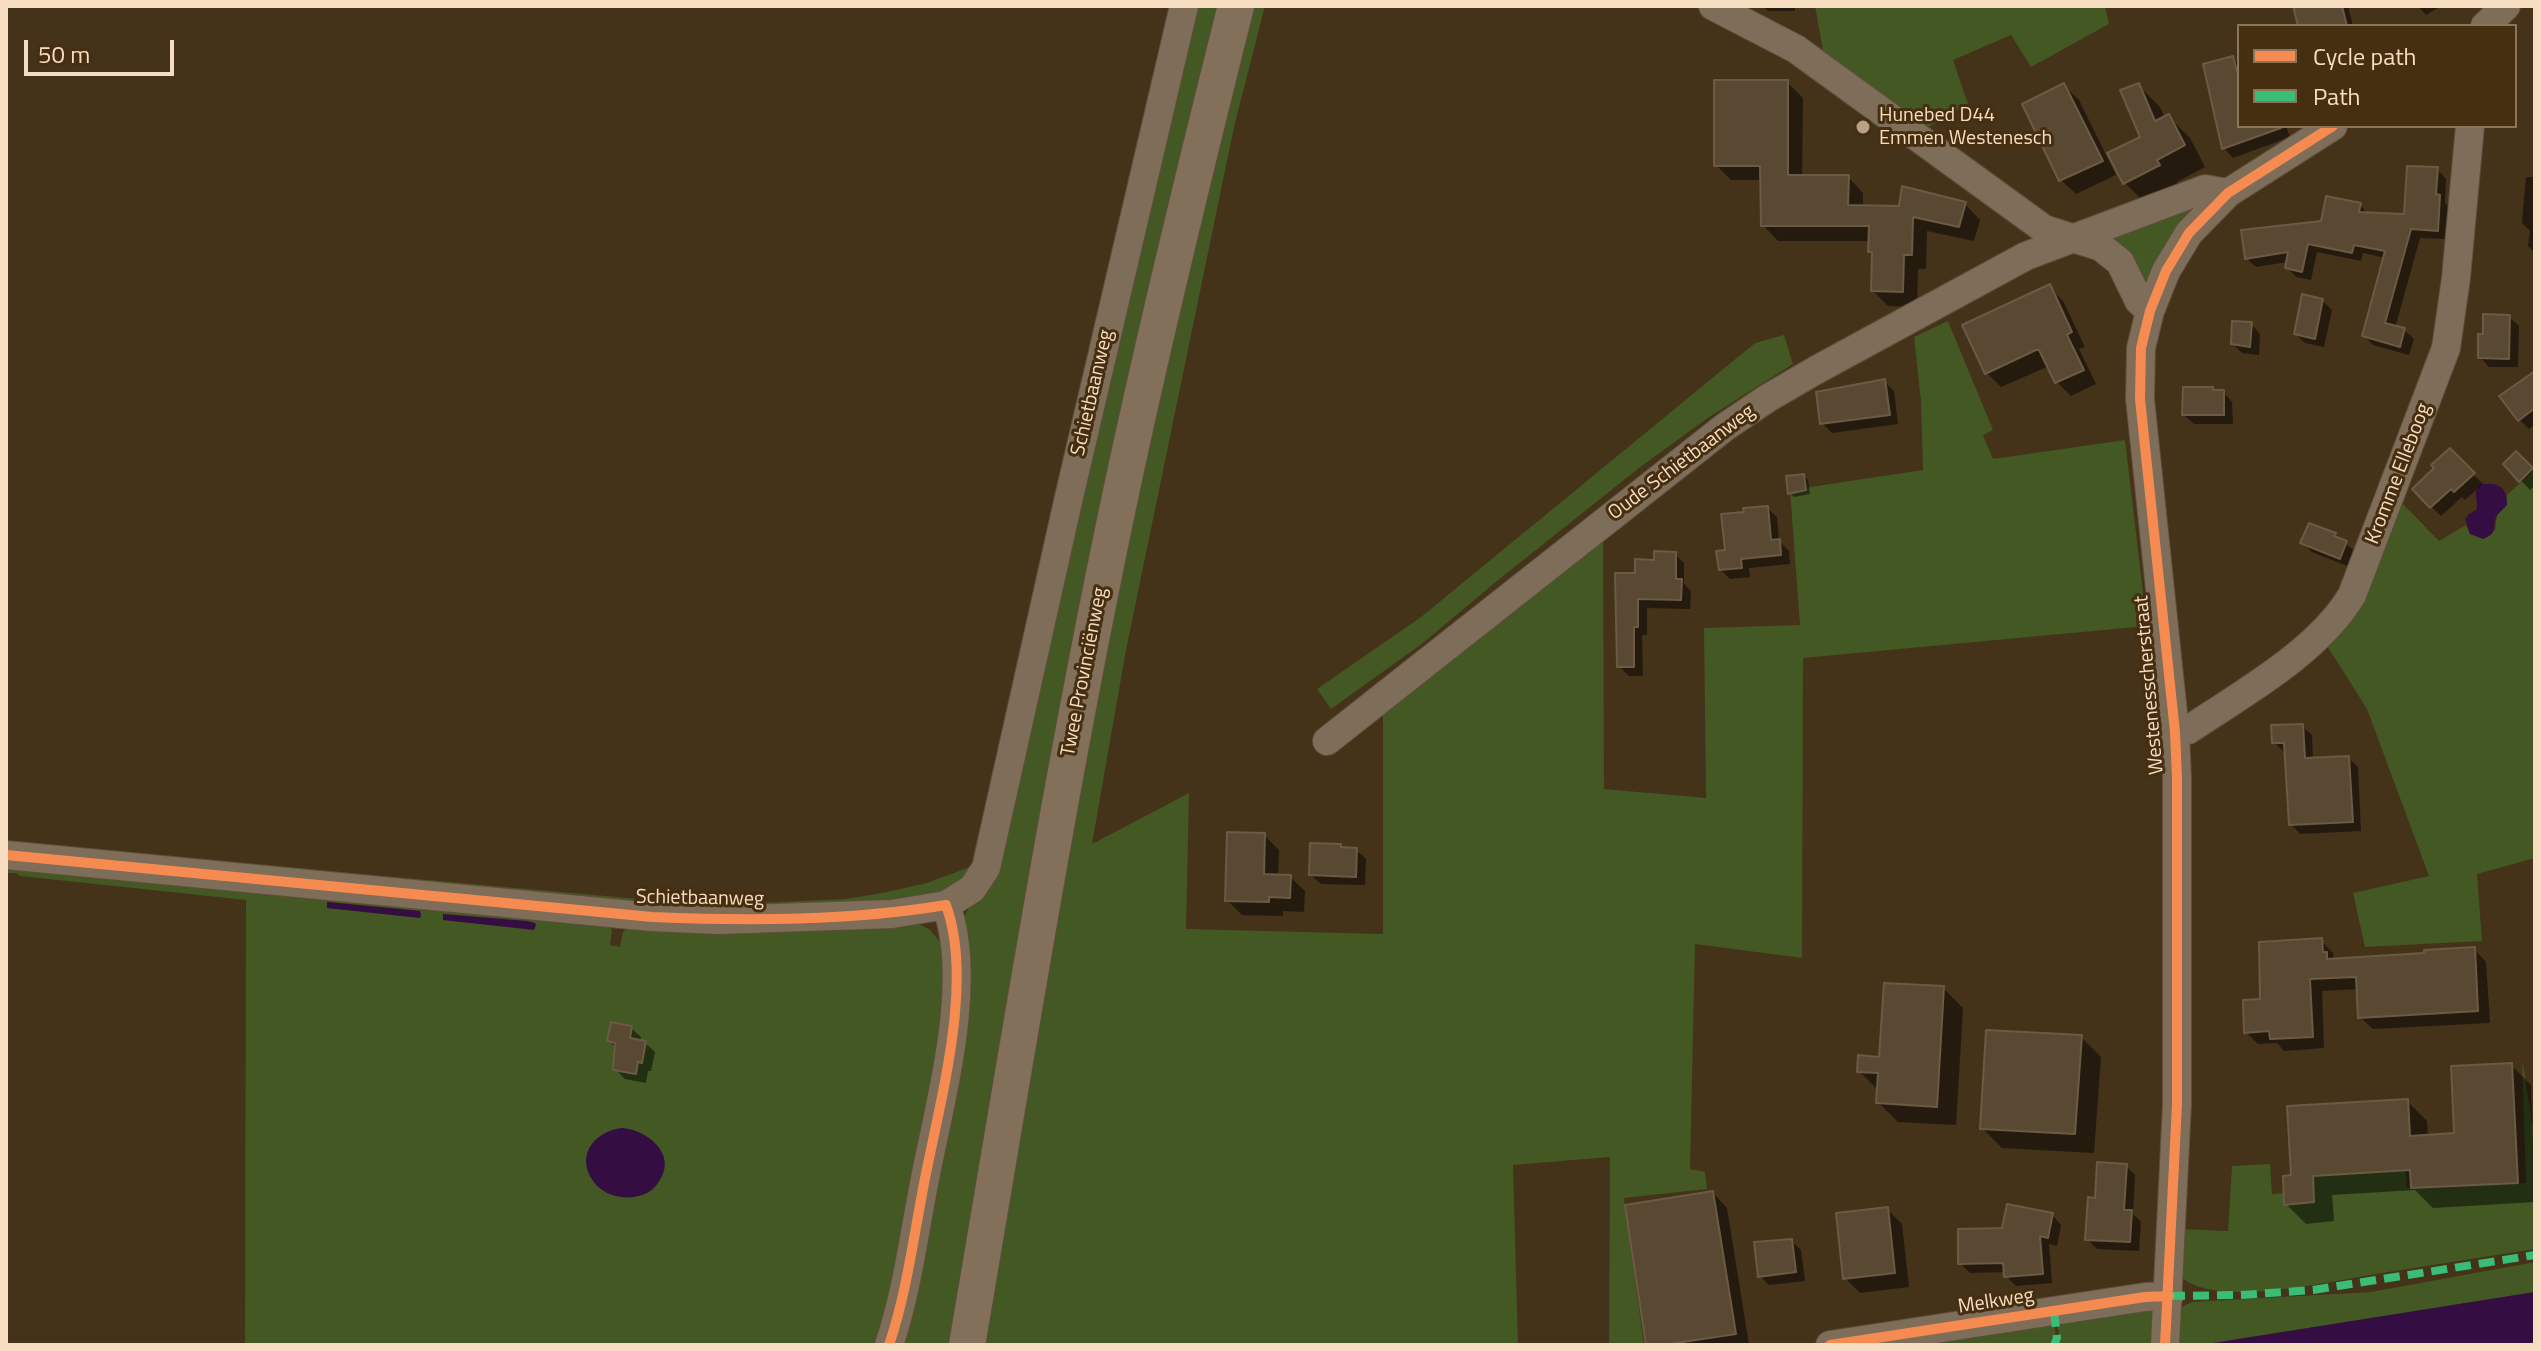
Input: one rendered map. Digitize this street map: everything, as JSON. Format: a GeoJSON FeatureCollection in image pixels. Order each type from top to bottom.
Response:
{"type":"FeatureCollection","features":[{"type":"Feature","properties":{"kind":"main road","name":"Twee Provinciënweg"},"geometry":{"type":"LineString","coordinates":[[967,1345],[1039,920],[1095,620],[1155,339],[1236,6]]}},
{"type":"Feature","properties":{"kind":"street","name":"Schietbaanweg"},"geometry":{"type":"LineString","coordinates":[[6,855],[652,917],[718,920],[892,914],[946,905],[972,889],[986,868],[1184,6]]}},
{"type":"Feature","properties":{"kind":"street"},"geometry":{"type":"LineString","coordinates":[[1713,6],[1796,49],[2044,229],[2101,247],[2120,262],[2139,301],[2150,311]]}},
{"type":"Feature","properties":{"kind":"street"},"geometry":{"type":"LineString","coordinates":[[2487,24],[2506,6]]}},
{"type":"Feature","properties":{"kind":"street","name":"Westenesscherstraat"},"geometry":{"type":"LineString","coordinates":[[2166,1335],[2177,1088],[2178,804],[2175,732],[2143,440],[2141,348],[2150,311],[2166,271],[2189,233],[2228,193],[2330,128]]}},
{"type":"Feature","properties":{"kind":"street","name":"Kromme Elleboog"},"geometry":{"type":"LineString","coordinates":[[2175,732],[2188,730],[2292,658],[2327,629],[2352,595],[2446,348],[2456,278],[2470,128]]}},
{"type":"Feature","properties":{"kind":"street","name":"Oude Schietbaanweg"},"geometry":{"type":"LineString","coordinates":[[1327,741],[1744,413],[2002,267],[2205,189],[2228,193]]}},
{"type":"Feature","properties":{"kind":"street"},"geometry":{"type":"LineString","coordinates":[[889,1345],[904,1293],[953,1034],[957,960],[946,905]]}},
{"type":"Feature","properties":{"kind":"street","name":"Melkweg"},"geometry":{"type":"LineString","coordinates":[[1830,1345],[2145,1297],[2169,1296]]}},
{"type":"Feature","properties":{"kind":"green space"},"geometry":{"type":"Polygon","coordinates":[[[1192,6],[1225,6],[951,1345],[894,1345],[964,918],[1192,6]]]}},
{"type":"Feature","properties":{"kind":"green space"},"geometry":{"type":"Polygon","coordinates":[[[1247,6],[1265,6],[1234,127],[1126,650],[1092,844],[1189,793],[1186,929],[1383,934],[1383,700],[1603,528],[1604,789],[1706,798],[1704,628],[1800,625],[1790,490],[1923,470],[1921,401],[1914,337],[1948,321],[1993,430],[1983,435],[1993,459],[2125,440],[2147,626],[1803,658],[1802,958],[1695,944],[1690,1169],[1705,1172],[1707,1189],[1624,1198],[1644,1345],[1609,1345],[1610,1157],[1513,1165],[1518,1345],[978,1345],[1099,655],[1247,6]]]}},
{"type":"Feature","properties":{"kind":"green space"},"geometry":{"type":"Polygon","coordinates":[[[1815,6],[2105,6],[2109,24],[2031,67],[2011,35],[1953,60],[1968,104],[1925,129],[1824,56],[1815,6]]]}},
{"type":"Feature","properties":{"kind":"green space"},"geometry":{"type":"Polygon","coordinates":[[[2203,197],[2147,290],[2103,234],[2203,197]]]}},
{"type":"Feature","properties":{"kind":"green space"},"geometry":{"type":"Polygon","coordinates":[[[1784,335],[1793,364],[1709,417],[1639,468],[1423,643],[1331,709],[1317,689],[1421,617],[1755,343],[1784,335]]]}},
{"type":"Feature","properties":{"kind":"green space"},"geometry":{"type":"Polygon","coordinates":[[[2535,469],[2535,858],[2477,874],[2482,941],[2365,947],[2353,893],[2429,876],[2367,709],[2324,641],[2398,499],[2439,541],[2466,525],[2470,534],[2495,530],[2497,515],[2507,505],[2507,495],[2535,469]]]}},
{"type":"Feature","properties":{"kind":"green space"},"geometry":{"type":"Polygon","coordinates":[[[6,842],[639,899],[755,903],[846,899],[882,893],[927,883],[975,865],[972,874],[943,893],[785,916],[6,842]]]}},
{"type":"Feature","properties":{"kind":"green space"},"geometry":{"type":"Polygon","coordinates":[[[6,859],[603,918],[612,930],[610,945],[620,947],[623,932],[635,920],[916,923],[929,929],[942,944],[950,1004],[882,1345],[245,1345],[246,900],[6,873],[6,859]],[[327,902],[327,908],[419,917],[419,911],[327,902]]]}},
{"type":"Feature","properties":{"kind":"green space"},"geometry":{"type":"Polygon","coordinates":[[[2522,1059],[2535,1141],[2535,1249],[2279,1290],[2223,1291],[2200,1287],[2182,1278],[2180,1229],[2228,1231],[2232,1166],[2270,1164],[2272,1194],[2296,1192],[2295,1167],[2405,1163],[2407,1188],[2526,1183],[2522,1059]]]}},
{"type":"Feature","properties":{"kind":"green space"},"geometry":{"type":"Polygon","coordinates":[[[2535,1262],[2535,1292],[2201,1345],[2174,1345],[2177,1309],[2192,1302],[2371,1292],[2535,1262]]]}},
{"type":"Feature","properties":{"kind":"green space"},"geometry":{"type":"Polygon","coordinates":[[[2147,1308],[2153,1313],[2156,1345],[2056,1345],[2059,1338],[2057,1319],[2147,1308]]]}},
{"type":"Feature","properties":{"kind":"green space"},"geometry":{"type":"Polygon","coordinates":[[[2054,1320],[2056,1338],[2053,1345],[1868,1345],[2054,1320]]]}},
{"type":"Feature","properties":{"kind":"shaded area"},"geometry":{"type":"Polygon","coordinates":[[[2482,484],[2501,487],[2507,505],[2498,514],[2492,534],[2483,539],[2470,534],[2465,519],[2476,510],[2476,494],[2482,484]]]}},
{"type":"Feature","properties":{"kind":"shaded area"},"geometry":{"type":"Polygon","coordinates":[[[327,902],[420,911],[421,915],[420,918],[327,908],[327,902]]]}},
{"type":"Feature","properties":{"kind":"shaded area"},"geometry":{"type":"Polygon","coordinates":[[[443,914],[527,921],[536,925],[534,930],[443,920],[443,914]]]}},
{"type":"Feature","properties":{"kind":"shaded area"},"geometry":{"type":"Polygon","coordinates":[[[622,1128],[650,1139],[663,1154],[665,1163],[664,1173],[652,1190],[635,1197],[616,1196],[599,1188],[586,1162],[596,1139],[622,1128]]]}},
{"type":"Feature","properties":{"kind":"shaded area"},"geometry":{"type":"Polygon","coordinates":[[[2535,1292],[2535,1342],[2201,1345],[2535,1292]]]}},
{"type":"Feature","properties":{"kind":"building"},"geometry":{"type":"Polygon","coordinates":[[[2293,6],[2342,6],[2346,24],[2298,24],[2293,6]]]}},
{"type":"Feature","properties":{"kind":"building"},"geometry":{"type":"Polygon","coordinates":[[[2233,56],[2237,71],[2237,128],[2281,128],[2222,149],[2203,64],[2233,56]]]}},
{"type":"Feature","properties":{"kind":"building"},"geometry":{"type":"Polygon","coordinates":[[[1714,80],[1788,80],[1788,175],[1849,175],[1848,205],[1899,206],[1902,186],[1966,202],[1959,227],[1913,217],[1912,255],[1904,255],[1903,292],[1871,291],[1869,226],[1761,226],[1760,166],[1714,166],[1714,80]]]}},
{"type":"Feature","properties":{"kind":"building"},"geometry":{"type":"Polygon","coordinates":[[[2064,83],[2103,161],[2059,181],[2022,104],[2064,83]]]}},
{"type":"Feature","properties":{"kind":"building"},"geometry":{"type":"Polygon","coordinates":[[[2139,83],[2155,121],[2169,114],[2185,145],[2157,160],[2160,165],[2123,184],[2107,153],[2140,137],[2120,90],[2139,83]]]}},
{"type":"Feature","properties":{"kind":"building"},"geometry":{"type":"Polygon","coordinates":[[[2407,166],[2438,167],[2436,194],[2440,195],[2438,231],[2411,229],[2385,323],[2405,328],[2400,347],[2362,336],[2385,251],[2354,245],[2352,253],[2308,244],[2302,272],[2285,268],[2288,252],[2245,259],[2241,230],[2321,221],[2326,196],[2361,203],[2359,212],[2404,214],[2407,166]]]}},
{"type":"Feature","properties":{"kind":"building"},"geometry":{"type":"Polygon","coordinates":[[[2050,284],[2072,332],[2067,335],[2084,370],[2055,383],[2039,350],[2036,350],[1985,374],[1962,325],[2050,284]]]}},
{"type":"Feature","properties":{"kind":"building"},"geometry":{"type":"Polygon","coordinates":[[[2302,294],[2323,299],[2315,339],[2294,334],[2302,294]]]}},
{"type":"Feature","properties":{"kind":"building"},"geometry":{"type":"Polygon","coordinates":[[[2483,314],[2510,315],[2509,359],[2478,358],[2478,334],[2483,334],[2483,314]]]}},
{"type":"Feature","properties":{"kind":"building"},"geometry":{"type":"Polygon","coordinates":[[[2232,321],[2252,322],[2250,347],[2231,344],[2232,321]]]}},
{"type":"Feature","properties":{"kind":"building"},"geometry":{"type":"Polygon","coordinates":[[[2535,371],[2535,408],[2518,421],[2499,396],[2535,371]]]}},
{"type":"Feature","properties":{"kind":"building"},"geometry":{"type":"Polygon","coordinates":[[[1885,379],[1890,415],[1820,424],[1816,392],[1885,379]]]}},
{"type":"Feature","properties":{"kind":"building"},"geometry":{"type":"Polygon","coordinates":[[[2183,387],[2224,390],[2224,415],[2182,415],[2183,387]]]}},
{"type":"Feature","properties":{"kind":"building"},"geometry":{"type":"Polygon","coordinates":[[[2450,448],[2475,473],[2430,508],[2412,489],[2450,448]]]}},
{"type":"Feature","properties":{"kind":"building"},"geometry":{"type":"Polygon","coordinates":[[[2516,451],[2533,468],[2519,482],[2503,464],[2516,451]]]}},
{"type":"Feature","properties":{"kind":"building"},"geometry":{"type":"Polygon","coordinates":[[[1804,474],[1806,490],[1788,494],[1786,476],[1804,474]]]}},
{"type":"Feature","properties":{"kind":"building"},"geometry":{"type":"Polygon","coordinates":[[[1768,506],[1771,540],[1780,539],[1781,555],[1741,559],[1742,568],[1719,570],[1716,551],[1725,550],[1721,514],[1768,506]]]}},
{"type":"Feature","properties":{"kind":"building"},"geometry":{"type":"Polygon","coordinates":[[[2309,523],[2336,533],[2334,536],[2347,541],[2340,559],[2300,543],[2309,523]]]}},
{"type":"Feature","properties":{"kind":"building"},"geometry":{"type":"Polygon","coordinates":[[[1654,551],[1676,552],[1676,579],[1682,579],[1681,600],[1638,599],[1634,667],[1617,667],[1615,573],[1635,573],[1635,559],[1654,560],[1654,551]]]}},
{"type":"Feature","properties":{"kind":"building"},"geometry":{"type":"Polygon","coordinates":[[[2303,724],[2305,758],[2349,756],[2353,822],[2289,825],[2284,743],[2272,743],[2271,725],[2303,724]]]}},
{"type":"Feature","properties":{"kind":"building"},"geometry":{"type":"Polygon","coordinates":[[[1227,832],[1265,833],[1264,874],[1291,875],[1290,898],[1269,897],[1269,902],[1225,901],[1227,832]]]}},
{"type":"Feature","properties":{"kind":"building"},"geometry":{"type":"Polygon","coordinates":[[[1310,843],[1357,848],[1356,877],[1309,875],[1310,843]]]}},
{"type":"Feature","properties":{"kind":"building"},"geometry":{"type":"Polygon","coordinates":[[[2322,938],[2327,959],[2475,947],[2478,1011],[2358,1018],[2356,977],[2310,979],[2313,1037],[2270,1039],[2269,1031],[2244,1033],[2243,1000],[2260,999],[2259,942],[2322,938]]]}},
{"type":"Feature","properties":{"kind":"building"},"geometry":{"type":"Polygon","coordinates":[[[1884,983],[1944,986],[1937,1107],[1876,1103],[1878,1073],[1857,1072],[1858,1055],[1879,1057],[1884,983]]]}},
{"type":"Feature","properties":{"kind":"building"},"geometry":{"type":"Polygon","coordinates":[[[611,1022],[632,1026],[630,1038],[646,1041],[642,1063],[638,1062],[636,1074],[613,1070],[615,1043],[607,1041],[611,1022]]]}},
{"type":"Feature","properties":{"kind":"building"},"geometry":{"type":"Polygon","coordinates":[[[1986,1030],[2082,1035],[2075,1134],[1980,1129],[1986,1030]]]}},
{"type":"Feature","properties":{"kind":"building"},"geometry":{"type":"Polygon","coordinates":[[[2512,1063],[2518,1183],[2411,1188],[2410,1170],[2313,1176],[2314,1202],[2284,1205],[2283,1176],[2291,1175],[2287,1106],[2408,1099],[2410,1136],[2454,1133],[2451,1066],[2512,1063]]]}},
{"type":"Feature","properties":{"kind":"building"},"geometry":{"type":"Polygon","coordinates":[[[2097,1162],[2127,1164],[2124,1210],[2132,1210],[2130,1242],[2085,1240],[2088,1197],[2095,1198],[2097,1162]]]}},
{"type":"Feature","properties":{"kind":"building"},"geometry":{"type":"Polygon","coordinates":[[[1713,1191],[1736,1334],[1646,1345],[1625,1205],[1713,1191]]]}},
{"type":"Feature","properties":{"kind":"building"},"geometry":{"type":"Polygon","coordinates":[[[2007,1204],[2053,1213],[2048,1238],[2040,1236],[2043,1274],[2004,1277],[2003,1263],[1958,1264],[1958,1229],[2002,1228],[2007,1204]]]}},
{"type":"Feature","properties":{"kind":"building"},"geometry":{"type":"Polygon","coordinates":[[[1888,1207],[1895,1273],[1843,1279],[1836,1213],[1888,1207]]]}},
{"type":"Feature","properties":{"kind":"building"},"geometry":{"type":"Polygon","coordinates":[[[1792,1239],[1796,1272],[1758,1277],[1754,1242],[1792,1239]]]}},
{"type":"Feature","properties":{"kind":"marked path"},"geometry":{"type":"LineString","coordinates":[[2169,1296],[2313,1290],[2535,1255]]}},
{"type":"Feature","properties":{"kind":"marked path"},"geometry":{"type":"LineString","coordinates":[[2054,1311],[2057,1338],[2054,1345]]}},
{"type":"Feature","properties":{"kind":"cycle path"},"geometry":{"type":"LineString","coordinates":[[2165,1345],[2177,1104],[2177,778],[2175,732],[2140,399],[2141,348],[2150,311],[2166,271],[2189,233],[2228,193],[2330,128]]}},
{"type":"Feature","properties":{"kind":"cycle path"},"geometry":{"type":"LineString","coordinates":[[6,855],[652,917],[799,918],[873,914],[946,905],[954,937],[957,972],[951,1046],[905,1287],[889,1345]]}},
{"type":"Feature","properties":{"kind":"cycle path"},"geometry":{"type":"LineString","coordinates":[[1830,1345],[2145,1297],[2169,1296]]}},
{"type":"Feature","properties":{"kind":"place","name":"Hunebed D44 Emmen Westenesch"},"geometry":{"type":"Point","coordinates":[1863,127]}}]}
